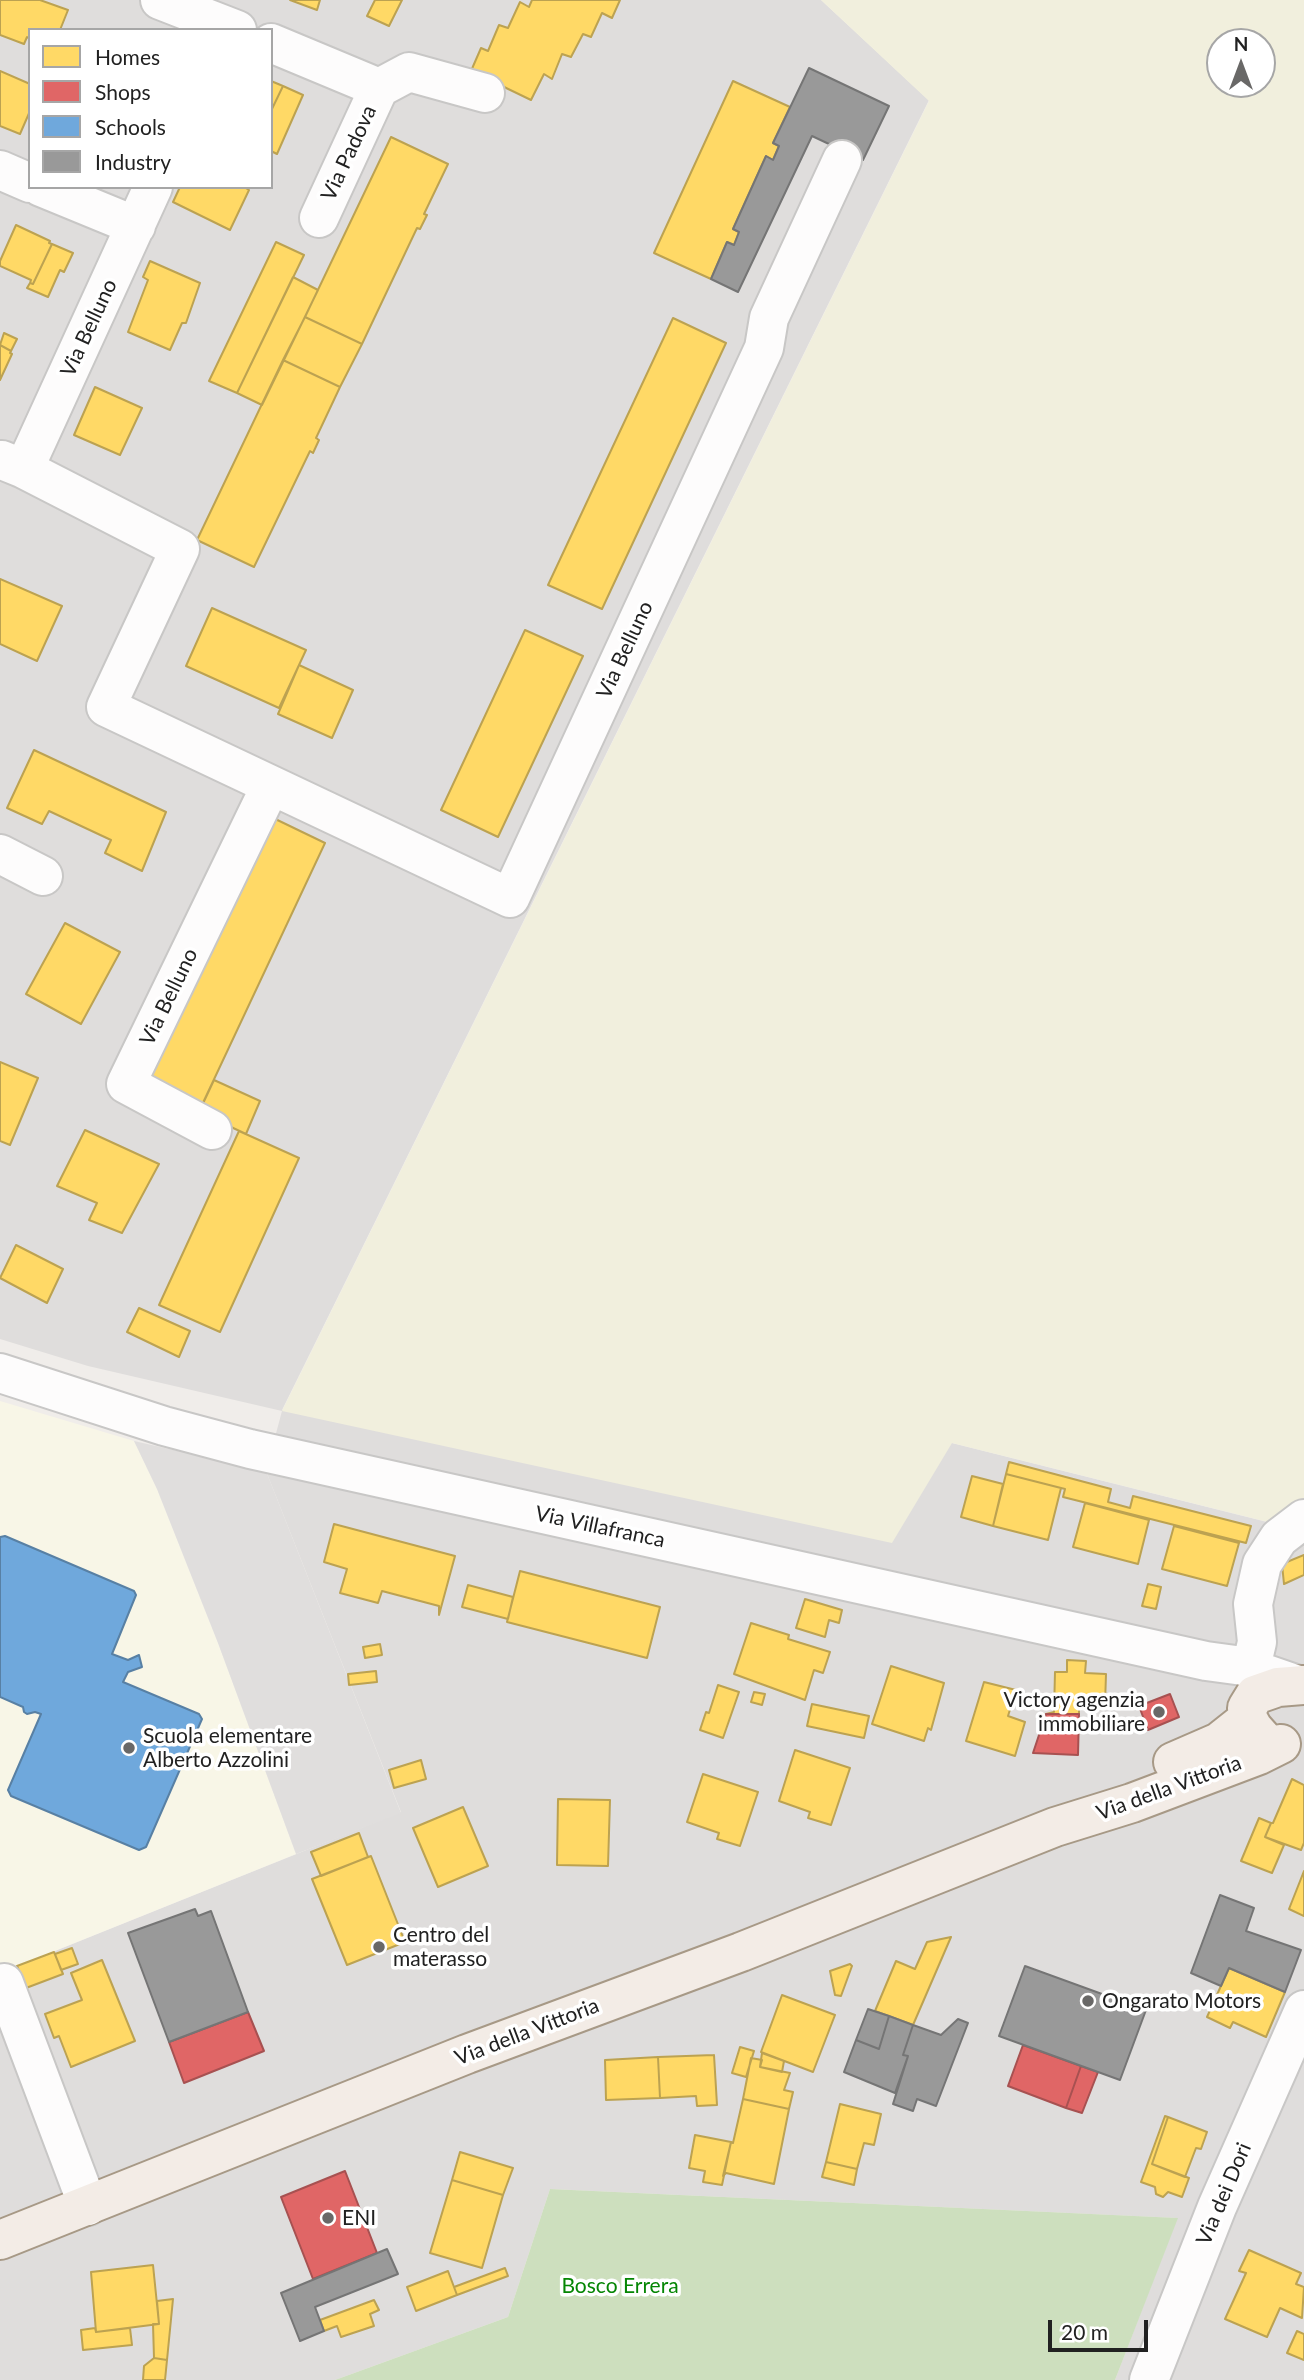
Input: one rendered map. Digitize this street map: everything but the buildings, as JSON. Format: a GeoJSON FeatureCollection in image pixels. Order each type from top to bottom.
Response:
{"type":"FeatureCollection","features":[{"type":"Feature","properties":{"kind":"main road","name":"Via della Vittoria"},"geometry":{"type":"LineString","coordinates":[[1055,1827],[1153,1771],[1219,1742],[1235,1731],[1248,1713],[1255,1695],[1266,1690],[1301,1685]]}},
{"type":"Feature","properties":{"kind":"main road","name":"Via della Vittoria"},"geometry":{"type":"LineString","coordinates":[[1248,1713],[1258,1736],[1292,1741]]}},
{"type":"Feature","properties":{"kind":"main road","name":"Via della Vittoria"},"geometry":{"type":"LineString","coordinates":[[0,2240],[467,2054],[741,1952],[1055,1827],[1132,1803],[1292,1741]]}},
{"type":"Feature","properties":{"kind":"street"},"geometry":{"type":"LineString","coordinates":[[160,0],[229,28]]}},
{"type":"Feature","properties":{"kind":"street","name":"Via Padova"},"geometry":{"type":"LineString","coordinates":[[273,44],[379,88]]}},
{"type":"Feature","properties":{"kind":"street","name":"Via Padova"},"geometry":{"type":"LineString","coordinates":[[319,218],[379,88],[409,72],[485,93]]}},
{"type":"Feature","properties":{"kind":"street","name":"Via Belluno"},"geometry":{"type":"LineString","coordinates":[[152,189],[136,226],[12,464],[180,549],[106,708],[510,898],[764,348],[769,318],[842,160]]}},
{"type":"Feature","properties":{"kind":"street"},"geometry":{"type":"LineString","coordinates":[[0,170],[28,182]]}},
{"type":"Feature","properties":{"kind":"street"},"geometry":{"type":"LineString","coordinates":[[46,189],[136,226]]}},
{"type":"Feature","properties":{"kind":"street","name":"Via Belluno"},"geometry":{"type":"LineString","coordinates":[[212,1129],[126,1084],[271,785]]}},
{"type":"Feature","properties":{"kind":"street"},"geometry":{"type":"LineString","coordinates":[[0,854],[43,876]]}},
{"type":"Feature","properties":{"kind":"street","name":"Via Villafranca"},"geometry":{"type":"LineString","coordinates":[[0,1373],[164,1426],[263,1451],[1206,1661],[1251,1668],[1301,1685]]}},
{"type":"Feature","properties":{"kind":"street"},"geometry":{"type":"LineString","coordinates":[[1251,1668],[1257,1642],[1253,1604],[1262,1564],[1279,1538],[1304,1519]]}},
{"type":"Feature","properties":{"kind":"street"},"geometry":{"type":"LineString","coordinates":[[1206,1661],[1237,1690],[1248,1713]]}},
{"type":"Feature","properties":{"kind":"street"},"geometry":{"type":"LineString","coordinates":[[4,1983],[88,2206]]}},
{"type":"Feature","properties":{"kind":"street","name":"Via dei Dori"},"geometry":{"type":"LineString","coordinates":[[1149,2380],[1217,2207],[1304,2010]]}},
{"type":"Feature","properties":{"kind":"shaded area"},"geometry":{"type":"Polygon","coordinates":[[[0,0],[821,0],[929,100],[282,1410],[952,1443],[1267,1522],[1304,1503],[1304,2380],[1115,2380],[1177,2218],[550,2189],[508,2317],[335,2380],[0,2380],[0,1973],[401,1812],[266,1471],[282,1411],[88,1366],[0,1339],[0,0]]]}},
{"type":"Feature","properties":{"kind":"shaded area"},"geometry":{"type":"Polygon","coordinates":[[[821,0],[1304,0],[1304,1503],[1268,1522],[952,1443],[892,1543],[282,1411],[929,101],[821,0]]]}},
{"type":"Feature","properties":{"kind":"shaded area","name":"Scuola elementare Alberto Azzolini"},"geometry":{"type":"Polygon","coordinates":[[[0,1401],[134,1441],[157,1489],[218,1643],[296,1854],[0,1973],[0,1401]]]}},
{"type":"Feature","properties":{"kind":"shaded area"},"geometry":{"type":"Polygon","coordinates":[[[134,1441],[266,1471],[401,1813],[296,1854],[218,1643],[157,1489],[134,1441]]]}},
{"type":"Feature","properties":{"kind":"green space","name":"Bosco Errera"},"geometry":{"type":"Polygon","coordinates":[[[550,2189],[1178,2218],[1115,2380],[335,2380],[508,2317],[550,2189]]]}},
{"type":"Feature","properties":{"kind":"place","name":"Victory agenzia immobiliare"},"geometry":{"type":"Point","coordinates":[1159,1712]}},
{"type":"Feature","properties":{"kind":"place","name":"Scuola elementare Alberto Azzolini"},"geometry":{"type":"Point","coordinates":[129,1748]}},
{"type":"Feature","properties":{"kind":"place","name":"Centro del materasso"},"geometry":{"type":"Point","coordinates":[379,1947]}},
{"type":"Feature","properties":{"kind":"place","name":"Ongarato Motors"},"geometry":{"type":"Point","coordinates":[1088,2001]}},
{"type":"Feature","properties":{"kind":"place","name":"ENI"},"geometry":{"type":"Point","coordinates":[328,2218]}}]}
